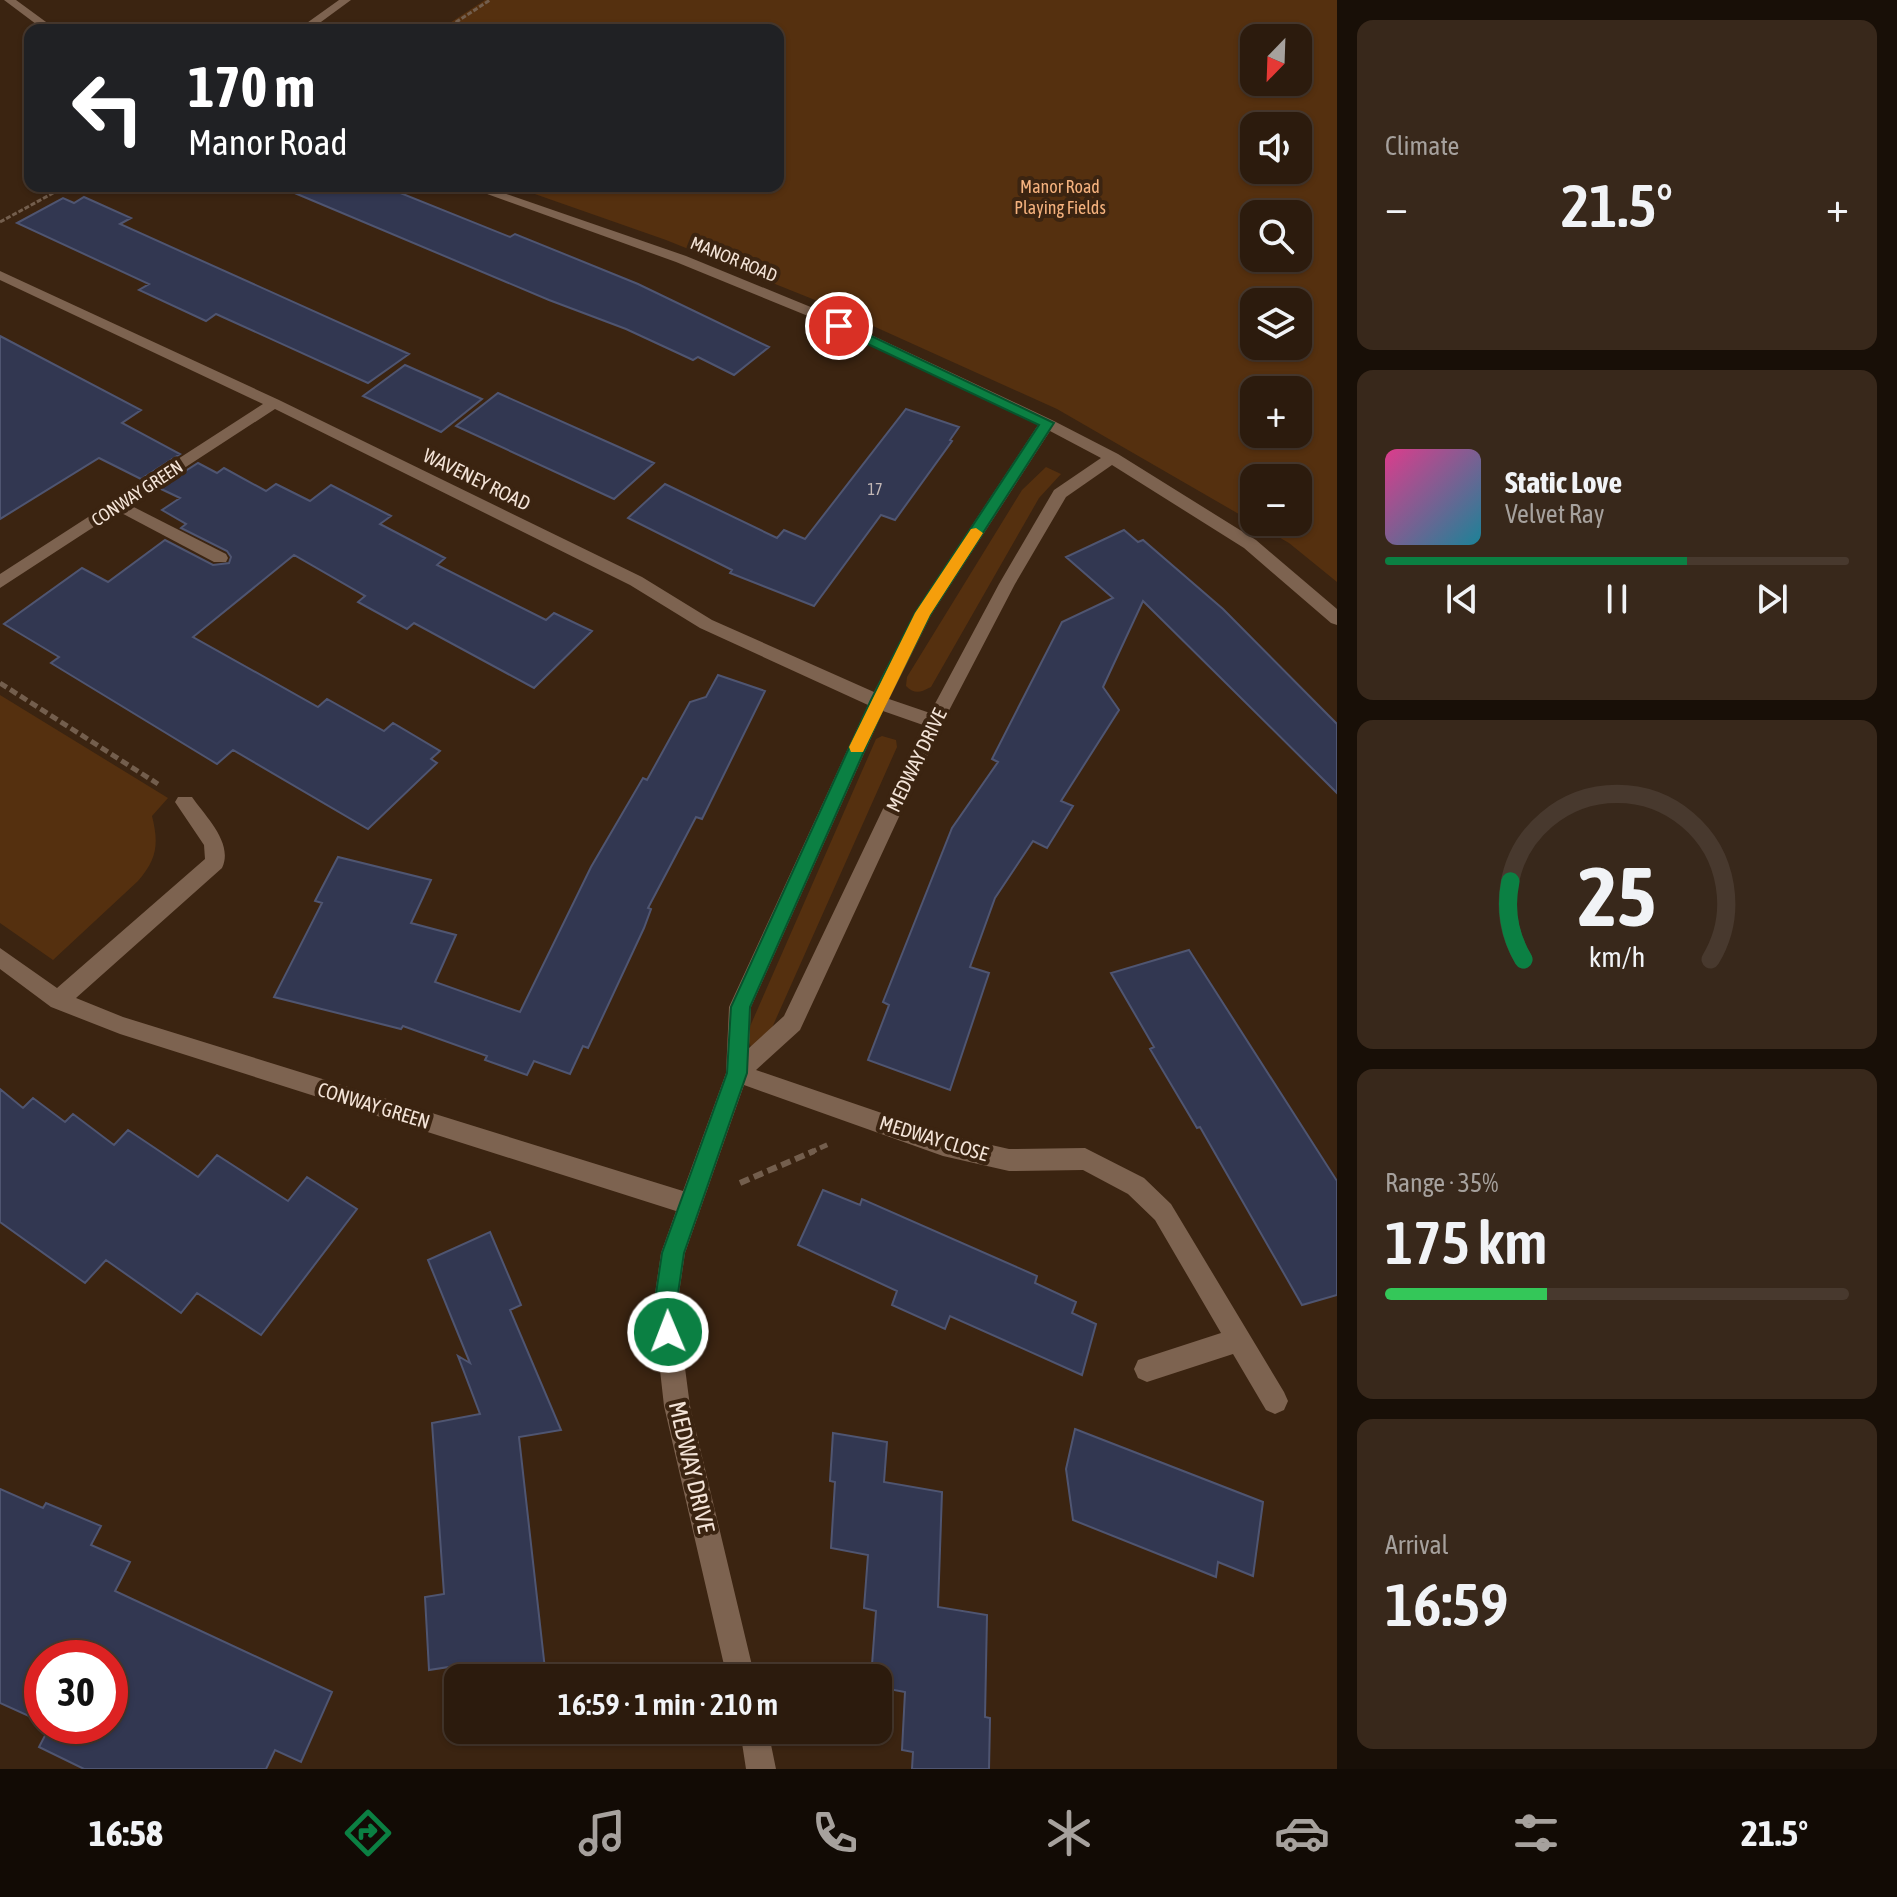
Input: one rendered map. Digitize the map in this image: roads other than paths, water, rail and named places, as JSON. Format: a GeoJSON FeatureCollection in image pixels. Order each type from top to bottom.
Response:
{"type":"FeatureCollection","features":[{"type":"Feature","properties":{"kind":"street"},"geometry":{"type":"LineString","coordinates":[[9,0],[43,24]]}},
{"type":"Feature","properties":{"kind":"street"},"geometry":{"type":"LineString","coordinates":[[312,24],[346,0]]}},
{"type":"Feature","properties":{"kind":"street","name":"MANOR ROAD"},"geometry":{"type":"LineString","coordinates":[[488,192],[681,259],[813,313],[1047,423],[1112,458],[1250,544],[1337,619]]}},
{"type":"Feature","properties":{"kind":"street","name":"WAVENEY ROAD"},"geometry":{"type":"LineString","coordinates":[[0,275],[274,403],[636,581],[706,624],[878,702],[934,722]]}},
{"type":"Feature","properties":{"kind":"street","name":"CONWAY GREEN"},"geometry":{"type":"LineString","coordinates":[[0,582],[274,403]]}},
{"type":"Feature","properties":{"kind":"street","name":"MEDWAY DRIVE"},"geometry":{"type":"LineString","coordinates":[[738,1664],[677,1406],[665,1307],[673,1253],[737,1073],[740,1007],[878,702],[923,613],[1047,423]]}},
{"type":"Feature","properties":{"kind":"street","name":"MEDWAY DRIVE"},"geometry":{"type":"LineString","coordinates":[[737,1073],[792,1023],[934,722],[1007,584],[1060,494],[1112,458]]}},
{"type":"Feature","properties":{"kind":"street"},"geometry":{"type":"LineString","coordinates":[[118,504],[220,558]]}},
{"type":"Feature","properties":{"kind":"street"},"geometry":{"type":"LineString","coordinates":[[58,1000],[215,862],[214,844],[185,802]]}},
{"type":"Feature","properties":{"kind":"street","name":"CONWAY GREEN"},"geometry":{"type":"LineString","coordinates":[[0,957],[58,1000],[120,1025],[691,1205]]}},
{"type":"Feature","properties":{"kind":"street","name":"MEDWAY CLOSE"},"geometry":{"type":"LineString","coordinates":[[737,1073],[943,1145],[1009,1160],[1085,1159],[1136,1186],[1163,1212],[1275,1401]]}},
{"type":"Feature","properties":{"kind":"street"},"geometry":{"type":"LineString","coordinates":[[1147,1369],[1240,1340]]}},
{"type":"Feature","properties":{"kind":"street"},"geometry":{"type":"LineString","coordinates":[[757,1744],[761,1769]]}},
{"type":"Feature","properties":{"kind":"park label","name":"Manor Road Playing Fields"},"geometry":{"type":"Point","coordinates":[1060,196]}}]}
